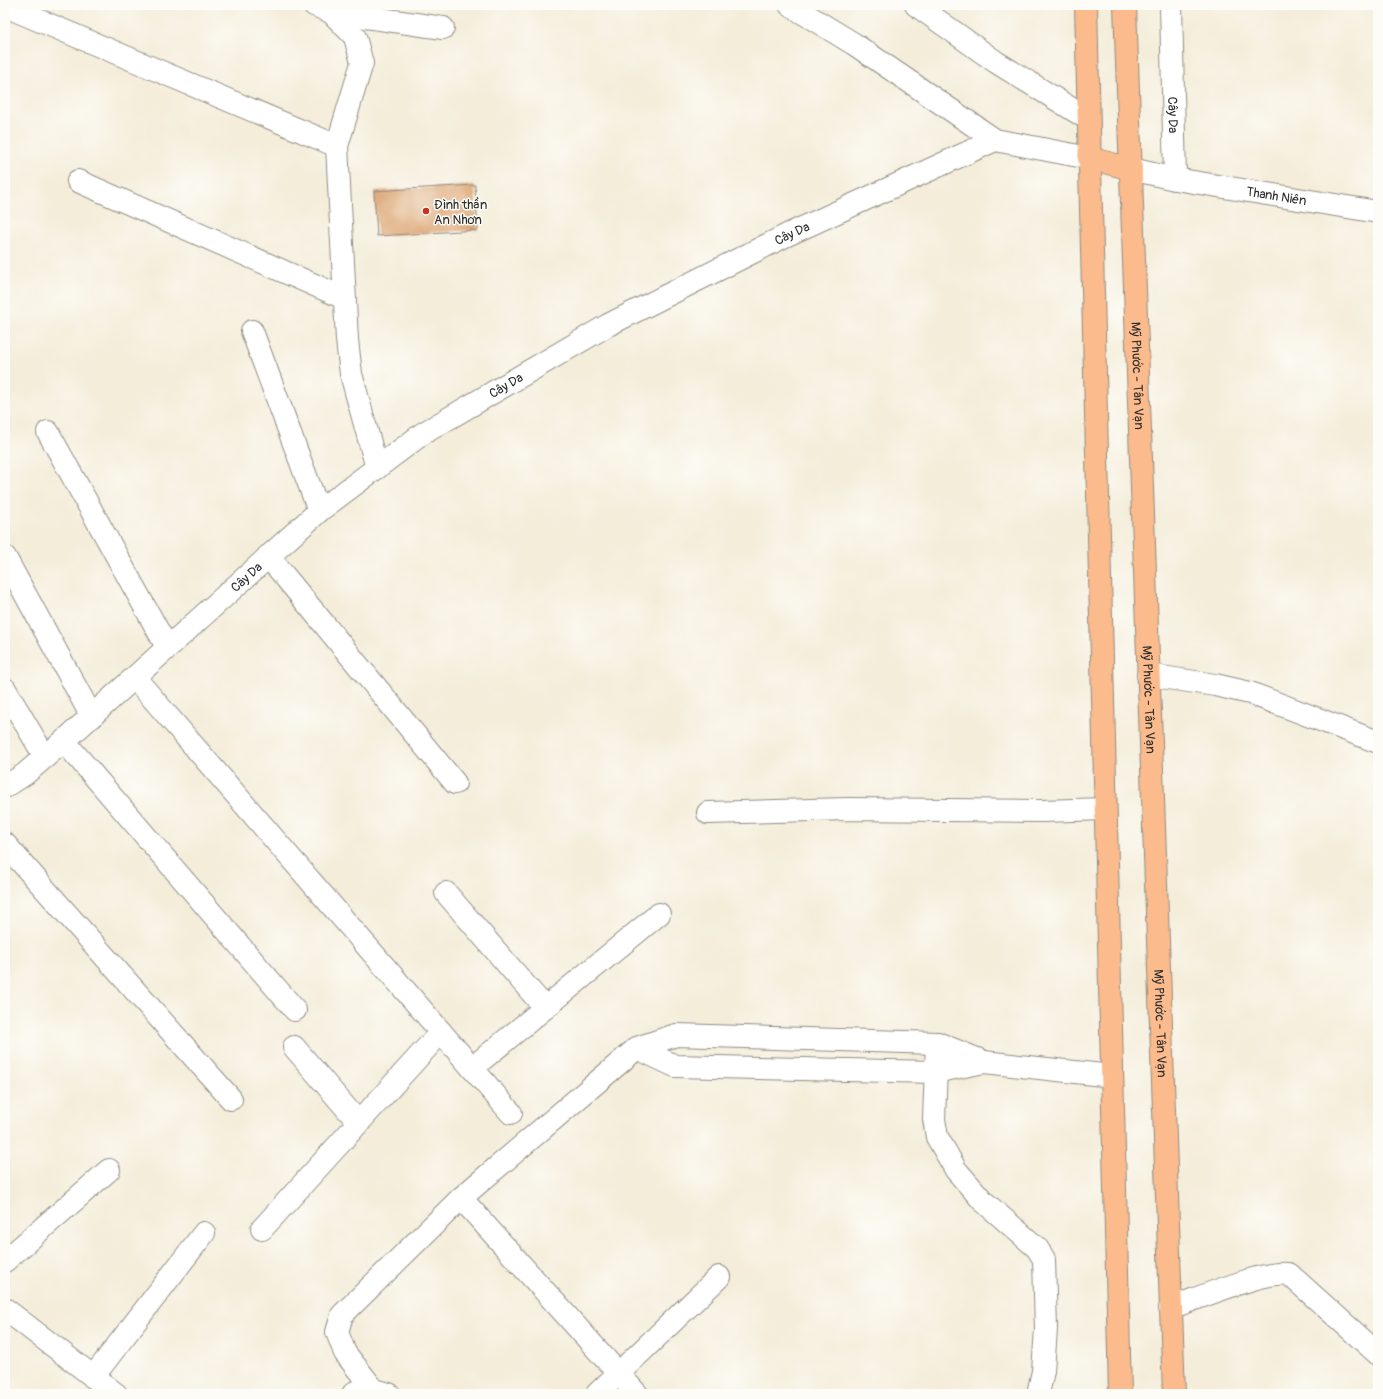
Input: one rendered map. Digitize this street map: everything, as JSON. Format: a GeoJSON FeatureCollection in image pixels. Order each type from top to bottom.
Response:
{"type":"FeatureCollection","features":[{"type":"Feature","properties":{"kind":"main road"},"geometry":{"type":"LineString","coordinates":[[1086,5],[1120,1394]]}},
{"type":"Feature","properties":{"kind":"main road","name":"Mỹ Phước - Tân Vạn"},"geometry":{"type":"LineString","coordinates":[[1125,5],[1174,1394]]}},
{"type":"Feature","properties":{"kind":"main road"},"geometry":{"type":"LineString","coordinates":[[1089,158],[1130,169]]}},
{"type":"Feature","properties":{"kind":"street"},"geometry":{"type":"LineString","coordinates":[[790,5],[854,44],[994,140],[1089,158]]}},
{"type":"Feature","properties":{"kind":"street"},"geometry":{"type":"LineString","coordinates":[[916,5],[996,62],[1088,119]]}},
{"type":"Feature","properties":{"kind":"street","name":"Cây Da"},"geometry":{"type":"LineString","coordinates":[[1171,5],[1175,179]]}},
{"type":"Feature","properties":{"kind":"street"},"geometry":{"type":"LineString","coordinates":[[5,6],[337,146]]}},
{"type":"Feature","properties":{"kind":"street"},"geometry":{"type":"LineString","coordinates":[[322,9],[355,37],[362,63],[337,146],[344,298],[351,374],[377,468]]}},
{"type":"Feature","properties":{"kind":"street"},"geometry":{"type":"LineString","coordinates":[[322,9],[443,28]]}},
{"type":"Feature","properties":{"kind":"street","name":"Cây Da"},"geometry":{"type":"LineString","coordinates":[[5,787],[25,774],[92,717],[319,510],[422,434],[608,325],[787,235],[994,140]]}},
{"type":"Feature","properties":{"kind":"street"},"geometry":{"type":"LineString","coordinates":[[1130,169],[1175,179]]}},
{"type":"Feature","properties":{"kind":"street","name":"Thanh Niên"},"geometry":{"type":"LineString","coordinates":[[1175,179],[1378,212]]}},
{"type":"Feature","properties":{"kind":"street"},"geometry":{"type":"LineString","coordinates":[[78,181],[344,298]]}},
{"type":"Feature","properties":{"kind":"street"},"geometry":{"type":"LineString","coordinates":[[252,331],[319,510]]}},
{"type":"Feature","properties":{"kind":"street"},"geometry":{"type":"LineString","coordinates":[[48,432],[167,647]]}},
{"type":"Feature","properties":{"kind":"street"},"geometry":{"type":"LineString","coordinates":[[268,556],[454,783]]}},
{"type":"Feature","properties":{"kind":"street"},"geometry":{"type":"LineString","coordinates":[[5,557],[92,717]]}},
{"type":"Feature","properties":{"kind":"street"},"geometry":{"type":"LineString","coordinates":[[1148,676],[1215,685],[1250,693],[1378,742]]}},
{"type":"Feature","properties":{"kind":"street"},"geometry":{"type":"LineString","coordinates":[[135,678],[511,1113]]}},
{"type":"Feature","properties":{"kind":"street"},"geometry":{"type":"LineString","coordinates":[[5,688],[45,757]]}},
{"type":"Feature","properties":{"kind":"street"},"geometry":{"type":"LineString","coordinates":[[64,741],[295,1010]]}},
{"type":"Feature","properties":{"kind":"street"},"geometry":{"type":"LineString","coordinates":[[708,813],[848,809],[1042,811],[1105,809]]}},
{"type":"Feature","properties":{"kind":"street"},"geometry":{"type":"LineString","coordinates":[[5,844],[232,1099]]}},
{"type":"Feature","properties":{"kind":"street"},"geometry":{"type":"LineString","coordinates":[[446,893],[545,1008]]}},
{"type":"Feature","properties":{"kind":"street"},"geometry":{"type":"LineString","coordinates":[[472,1068],[659,914]]}},
{"type":"Feature","properties":{"kind":"street"},"geometry":{"type":"LineString","coordinates":[[262,1229],[442,1032]]}},
{"type":"Feature","properties":{"kind":"street"},"geometry":{"type":"LineString","coordinates":[[372,1392],[345,1353],[337,1332],[342,1315],[461,1198],[637,1048],[676,1034],[937,1043],[984,1062],[1112,1076]]}},
{"type":"Feature","properties":{"kind":"street"},"geometry":{"type":"LineString","coordinates":[[838,1039],[839,1071]]}},
{"type":"Feature","properties":{"kind":"street"},"geometry":{"type":"LineString","coordinates":[[937,1043],[934,1119],[937,1137],[956,1170],[983,1201],[1037,1248],[1044,1259],[1046,1329],[1043,1371],[1038,1394]]}},
{"type":"Feature","properties":{"kind":"street"},"geometry":{"type":"LineString","coordinates":[[294,1047],[358,1123]]}},
{"type":"Feature","properties":{"kind":"street"},"geometry":{"type":"LineString","coordinates":[[637,1048],[675,1066],[839,1071],[935,1072],[984,1062]]}},
{"type":"Feature","properties":{"kind":"street"},"geometry":{"type":"LineString","coordinates":[[5,1260],[109,1170]]}},
{"type":"Feature","properties":{"kind":"street"},"geometry":{"type":"LineString","coordinates":[[461,1198],[637,1394]]}},
{"type":"Feature","properties":{"kind":"street"},"geometry":{"type":"LineString","coordinates":[[93,1377],[204,1233]]}},
{"type":"Feature","properties":{"kind":"street"},"geometry":{"type":"LineString","coordinates":[[1170,1308],[1262,1276],[1280,1272],[1288,1274],[1378,1354]]}},
{"type":"Feature","properties":{"kind":"street"},"geometry":{"type":"LineString","coordinates":[[597,1394],[719,1277]]}},
{"type":"Feature","properties":{"kind":"street"},"geometry":{"type":"LineString","coordinates":[[5,1309],[116,1394]]}},
{"type":"Feature","properties":{"kind":"building","name":"Đình thần An Nhơn"},"geometry":{"type":"Polygon","coordinates":[[[475,185],[478,230],[377,236],[374,191],[475,185]]]}},
{"type":"Feature","properties":{"kind":"place","name":"Đình thần An Nhơn"},"geometry":{"type":"Point","coordinates":[426,211]}}]}
